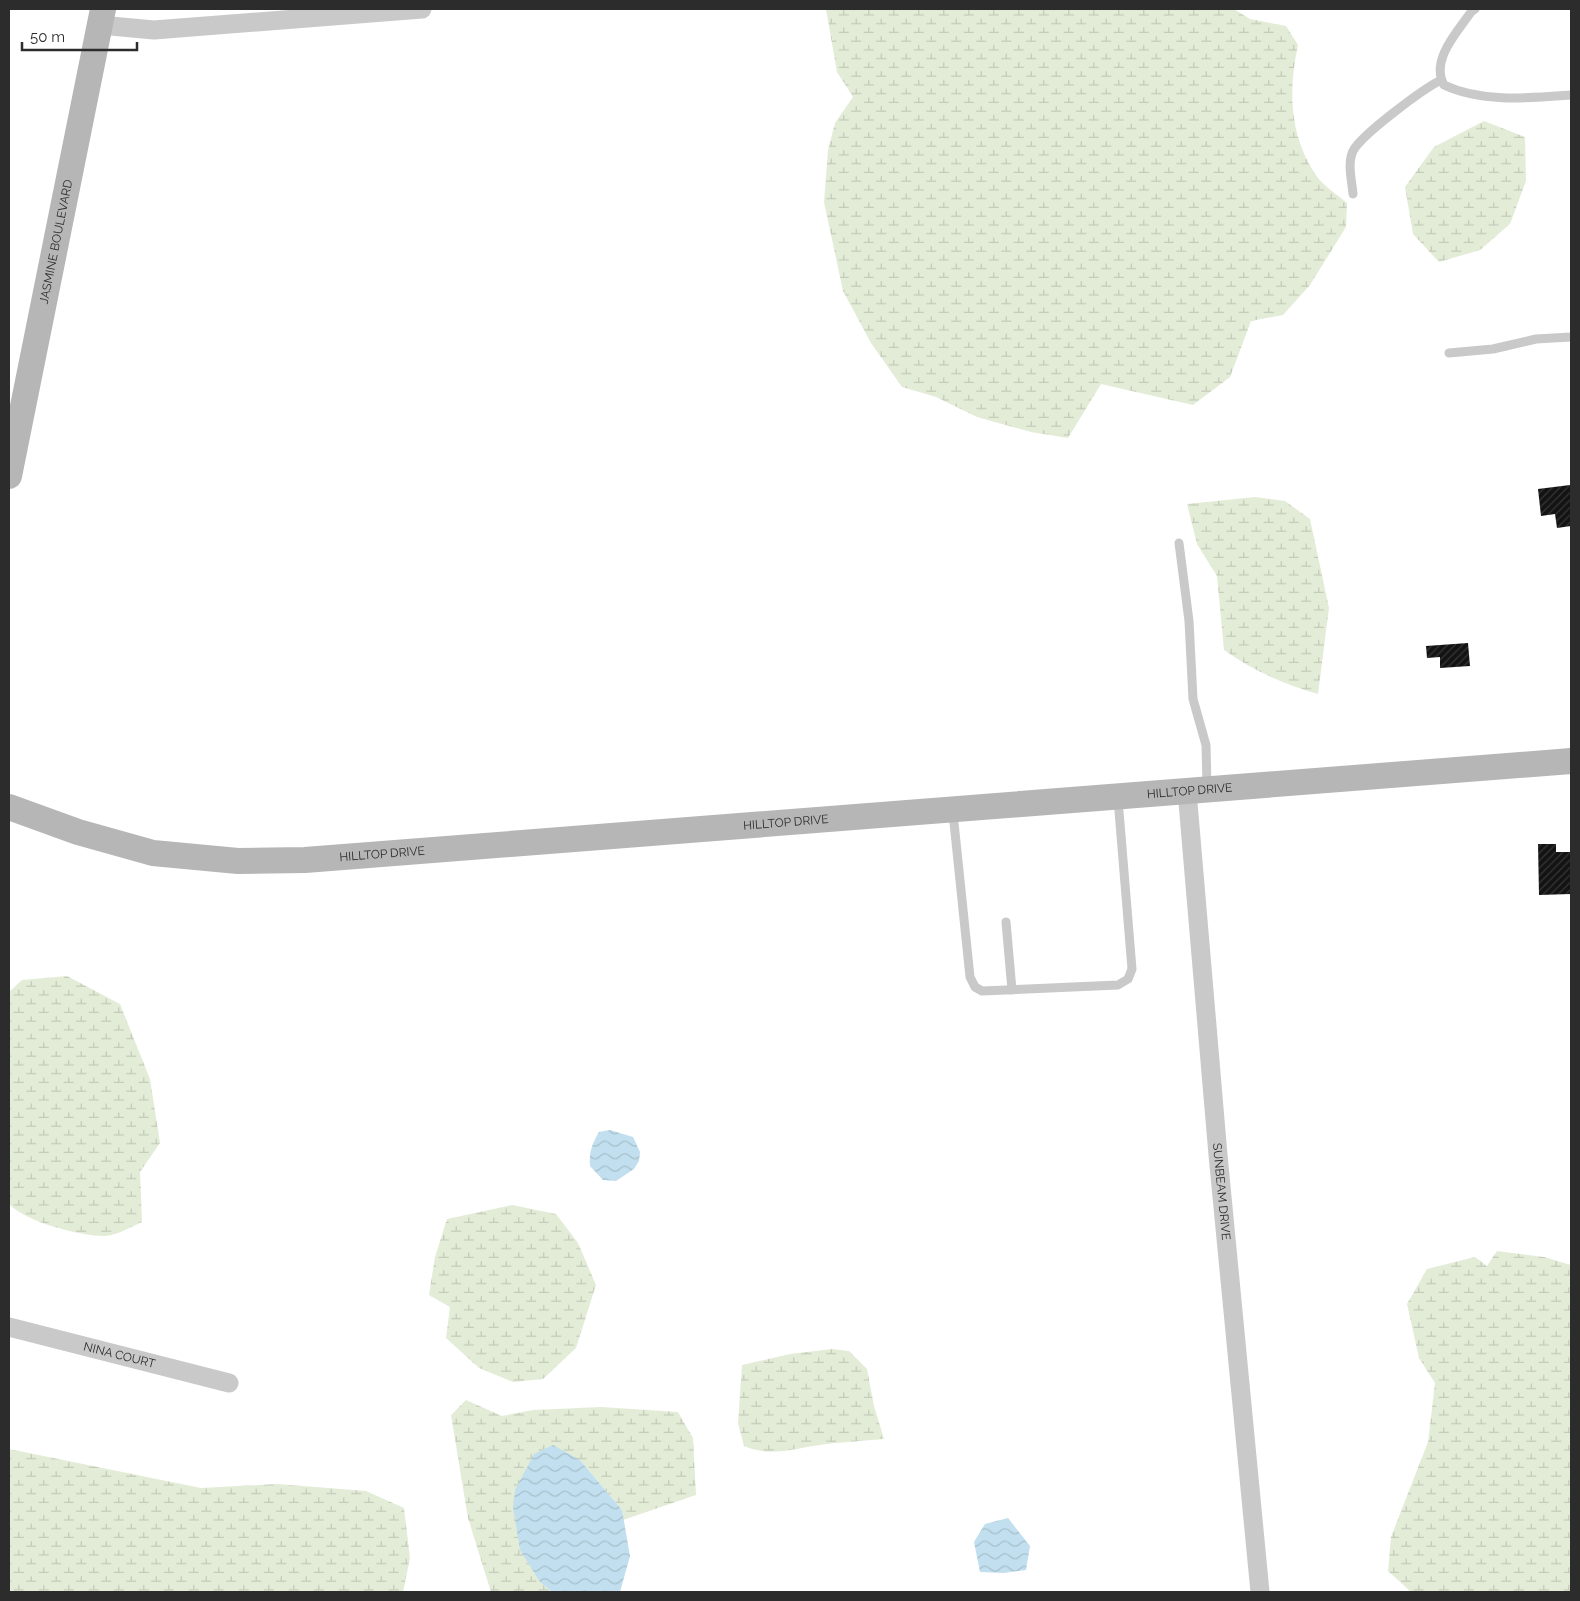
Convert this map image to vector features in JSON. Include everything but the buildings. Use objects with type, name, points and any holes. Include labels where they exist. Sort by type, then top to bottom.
[{"type":"street","points":[[102,17],[154,30],[422,9]]},
{"type":"street","name":"JASMINE BOULEVARD","points":[[9,476],[102,17]]},
{"type":"street","name":"HILLTOP DRIVE","points":[[9,807],[78,832],[154,853],[238,861],[304,860],[1571,761]]},
{"type":"street","name":"SUNBEAM DRIVE","points":[[1197,790],[1219,1165],[1260,1592]]},
{"type":"street","name":"NINA COURT","points":[[9,1327],[229,1383]]},
{"type":"lane","points":[[1475,9],[1470,12],[1446,48],[1440,68],[1441,80],[1444,85],[1455,90],[1512,100],[1571,95]]},
{"type":"lane","points":[[1353,194],[1350,166],[1354,151],[1411,98],[1441,80]]},
{"type":"lane","points":[[1449,353],[1493,349],[1536,339],[1571,337]]},
{"type":"lane","points":[[1179,543],[1189,621],[1193,699],[1206,744],[1197,790]]},
{"type":"lane","points":[[953,809],[970,977],[975,987],[982,991],[1118,985],[1128,979],[1132,970],[1118,796]]},
{"type":"lane","points":[[1006,922],[1012,990]]},
{"type":"green space","points":[[826,9],[1234,9],[1250,19],[1286,26],[1298,45],[1292,96],[1296,130],[1308,162],[1318,178],[1347,203],[1346,227],[1310,285],[1283,315],[1251,321],[1230,377],[1193,405],[1101,384],[1068,438],[1031,432],[977,417],[936,397],[902,387],[871,343],[843,291],[824,202],[828,150],[835,123],[853,97],[837,72]]},
{"type":"green space","points":[[1484,121],[1525,137],[1526,181],[1510,224],[1480,250],[1439,262],[1413,234],[1405,187],[1434,147]]},
{"type":"green space","points":[[1255,497],[1285,501],[1310,519],[1329,608],[1318,694],[1269,676],[1224,650],[1217,576],[1197,544],[1187,504]]},
{"type":"green space","points":[[67,976],[120,1004],[150,1079],[160,1143],[140,1172],[142,1222],[106,1236],[83,1234],[54,1227],[27,1216],[9,1204],[9,992],[22,980]]},
{"type":"green space","points":[[512,1205],[556,1214],[578,1243],[596,1285],[576,1348],[543,1379],[513,1382],[479,1368],[446,1338],[450,1307],[429,1295],[435,1257],[447,1219]]},
{"type":"green space","points":[[1497,1251],[1544,1257],[1571,1265],[1571,1592],[1411,1592],[1388,1571],[1391,1537],[1428,1442],[1435,1383],[1419,1358],[1407,1304],[1427,1269],[1475,1257],[1487,1266]]},
{"type":"green space","points":[[832,1349],[849,1351],[867,1369],[874,1406],[884,1439],[827,1444],[772,1452],[744,1446],[738,1423],[742,1365],[790,1354]]},
{"type":"green space","points":[[466,1400],[502,1416],[533,1410],[601,1407],[678,1412],[693,1438],[696,1495],[623,1520],[622,1510],[580,1460],[540,1582],[552,1592],[491,1592],[468,1518],[451,1415]]},
{"type":"green space","points":[[9,1449],[201,1488],[277,1484],[366,1491],[404,1508],[410,1558],[403,1592],[9,1592]]},
{"type":"water","points":[[610,1130],[633,1137],[640,1152],[639,1161],[634,1169],[616,1181],[603,1180],[590,1166],[593,1144],[599,1132]]},
{"type":"water","points":[[553,1445],[580,1460],[622,1510],[630,1556],[620,1592],[552,1592],[540,1582],[520,1550],[513,1507],[515,1490],[534,1454]]},
{"type":"water","points":[[1008,1518],[1030,1546],[1026,1570],[1003,1573],[980,1572],[974,1542],[985,1524]]}]
